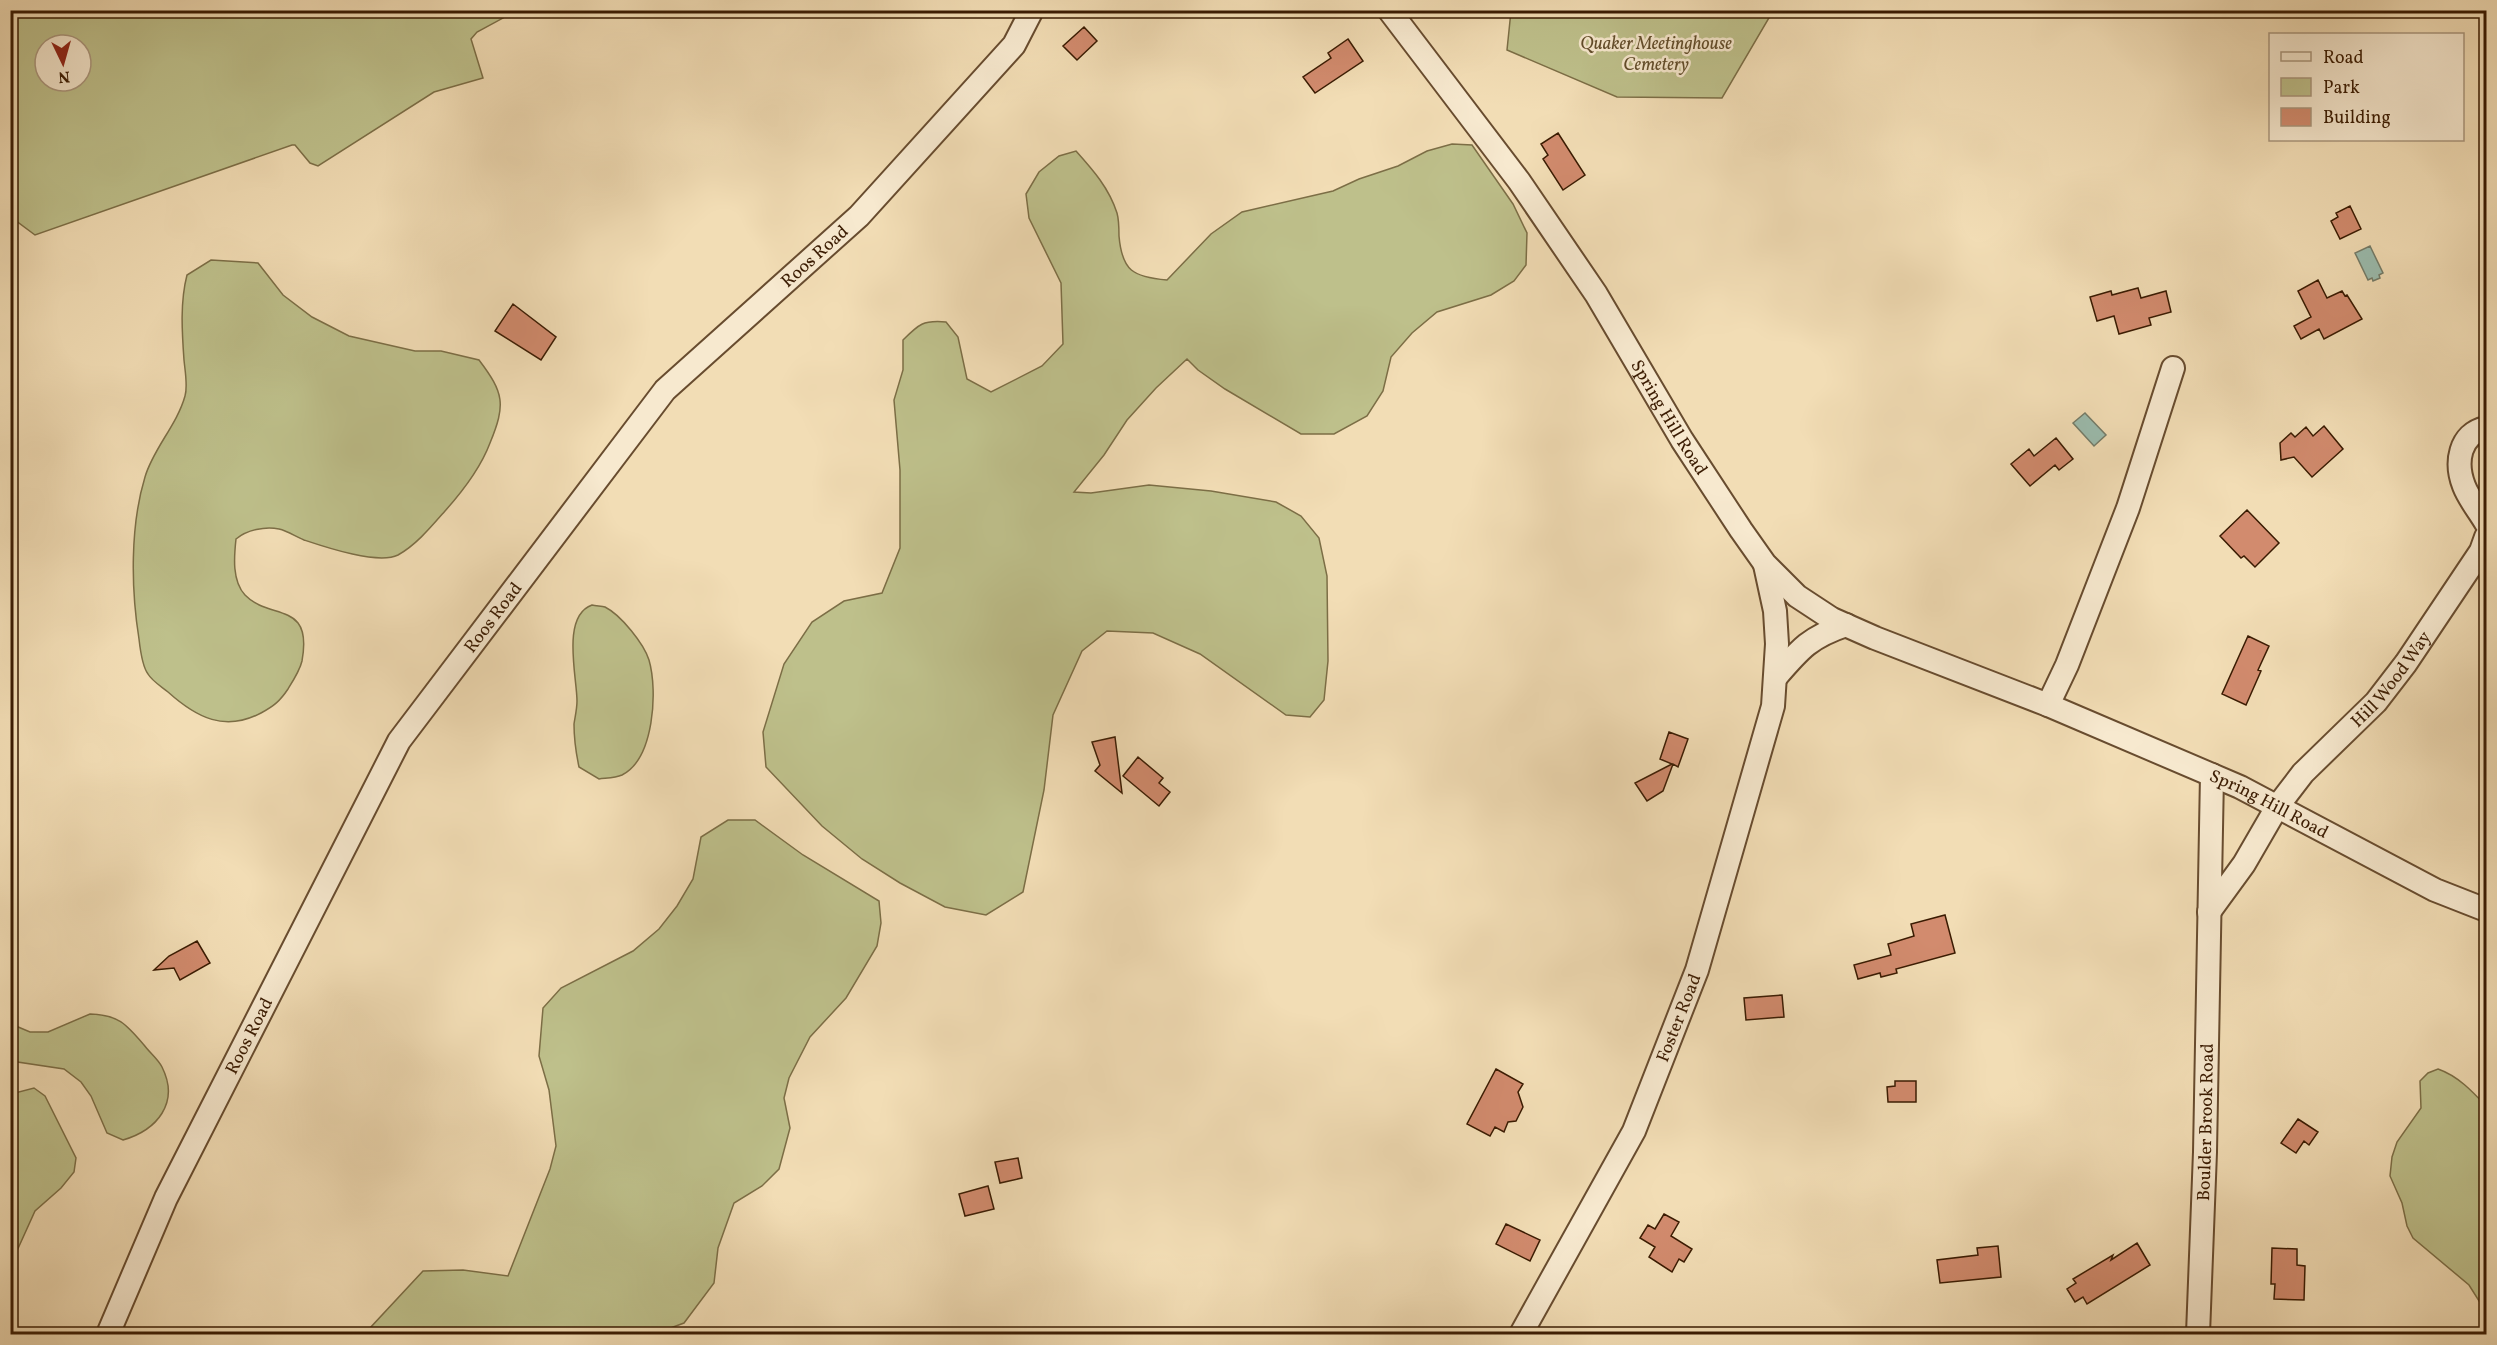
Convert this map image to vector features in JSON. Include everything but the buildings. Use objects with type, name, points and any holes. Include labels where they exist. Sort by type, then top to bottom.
[{"type":"street","name":"Roos Road","points":[[108,1335],[174,1182],[399,741],[665,390],[859,216],[1014,45],[1032,10]]},
{"type":"street","name":"Spring Hill Road","points":[[1389,10],[1519,181],[1590,285],[1682,440],[1765,564],[1797,596],[1846,625],[1947,668],[2048,705],[2212,775],[2435,890],[2487,910]]},
{"type":"street","points":[[2048,705],[2067,665],[2128,508],[2173,368]]},
{"type":"street","points":[[2487,428],[2465,441],[2459,456],[2464,488],[2487,523]]},
{"type":"street","name":"Hill Wood Way","points":[[2277,807],[2303,773],[2376,702],[2481,551],[2487,537]]},
{"type":"street","name":"Foster Road","points":[[1521,1335],[1634,1131],[1697,970],[1773,706],[1776,677],[1775,611],[1765,564]]},
{"type":"street","points":[[1776,677],[1802,646],[1824,632],[1846,625]]},
{"type":"street","name":"Boulder Brook Road","points":[[2198,1335],[2205,1164],[2212,775]]},
{"type":"street","points":[[2209,912],[2244,864],[2277,807]]},
{"type":"green space","points":[[11,10],[516,11],[477,32],[471,39],[483,78],[434,92],[318,166],[310,163],[295,145],[292,145],[35,235],[11,217]]},
{"type":"green space","name":"Quaker Meetinghouse Cemetery","points":[[1511,10],[1773,11],[1722,98],[1617,97],[1507,50]]},
{"type":"green space","points":[[1452,144],[1472,145],[1513,204],[1527,233],[1526,265],[1514,281],[1491,295],[1437,312],[1412,333],[1391,357],[1383,391],[1367,416],[1334,434],[1301,434],[1225,389],[1198,370],[1187,359],[1127,420],[1104,455],[1074,492],[1091,493],[1149,485],[1211,491],[1276,502],[1301,516],[1319,538],[1327,576],[1328,661],[1324,700],[1310,717],[1286,715],[1200,654],[1153,633],[1107,631],[1082,651],[1053,715],[1044,790],[1023,892],[986,915],[945,907],[862,859],[822,826],[766,767],[763,732],[784,664],[812,622],[844,601],[882,593],[900,548],[900,470],[894,400],[903,370],[903,340],[922,324],[946,322],[958,337],[967,379],[991,392],[1042,366],[1063,344],[1061,283],[1029,218],[1026,194],[1039,172],[1059,156],[1076,151],[1110,195],[1117,213],[1121,248],[1127,265],[1131,270],[1146,277],[1167,280],[1211,234],[1242,212],[1333,191],[1359,179],[1398,166],[1427,151]]},
{"type":"green space","points":[[211,260],[258,263],[283,295],[312,317],[349,336],[415,351],[441,351],[479,360],[494,381],[500,399],[499,418],[495,430],[476,470],[458,496],[429,529],[398,555],[378,558],[351,554],[274,528],[251,531],[236,539],[235,568],[241,589],[255,603],[295,620],[301,629],[304,642],[300,668],[282,697],[261,713],[248,719],[223,722],[190,709],[150,677],[146,671],[136,620],[133,579],[134,537],[145,477],[181,407],[186,392],[182,317],[187,275]]},
{"type":"green space","points":[[592,605],[605,607],[611,611],[637,638],[649,660],[653,689],[651,723],[641,755],[633,767],[622,775],[599,779],[579,767],[574,730],[577,701],[574,634],[582,611]]},
{"type":"green space","points":[[728,820],[755,820],[803,855],[879,901],[881,923],[877,946],[846,998],[810,1037],[789,1078],[784,1098],[790,1128],[779,1169],[762,1186],[734,1203],[718,1248],[714,1283],[684,1323],[662,1331],[661,1334],[368,1334],[370,1328],[423,1271],[463,1270],[508,1276],[550,1169],[556,1146],[549,1090],[539,1056],[543,1008],[561,988],[633,951],[659,929],[677,906],[693,879],[701,837]]},
{"type":"green space","points":[[90,1014],[108,1016],[127,1026],[158,1061],[167,1080],[167,1103],[162,1113],[146,1129],[123,1140],[107,1133],[91,1096],[81,1082],[64,1069],[11,1061],[11,1024],[30,1032],[48,1032]]},
{"type":"green space","points":[[2438,1069],[2458,1080],[2486,1106],[2486,1312],[2469,1285],[2413,1238],[2407,1226],[2402,1203],[2390,1176],[2392,1157],[2397,1142],[2421,1108],[2420,1081],[2428,1073]]},
{"type":"green space","points":[[34,1088],[45,1096],[76,1158],[74,1172],[61,1188],[35,1211],[11,1264],[11,1094]]},
{"type":"shaded area","points":[[2370,246],[2383,273],[2379,275],[2380,278],[2373,281],[2372,278],[2368,280],[2355,253]]},
{"type":"shaded area","points":[[2085,413],[2106,435],[2094,446],[2073,423]]}]
